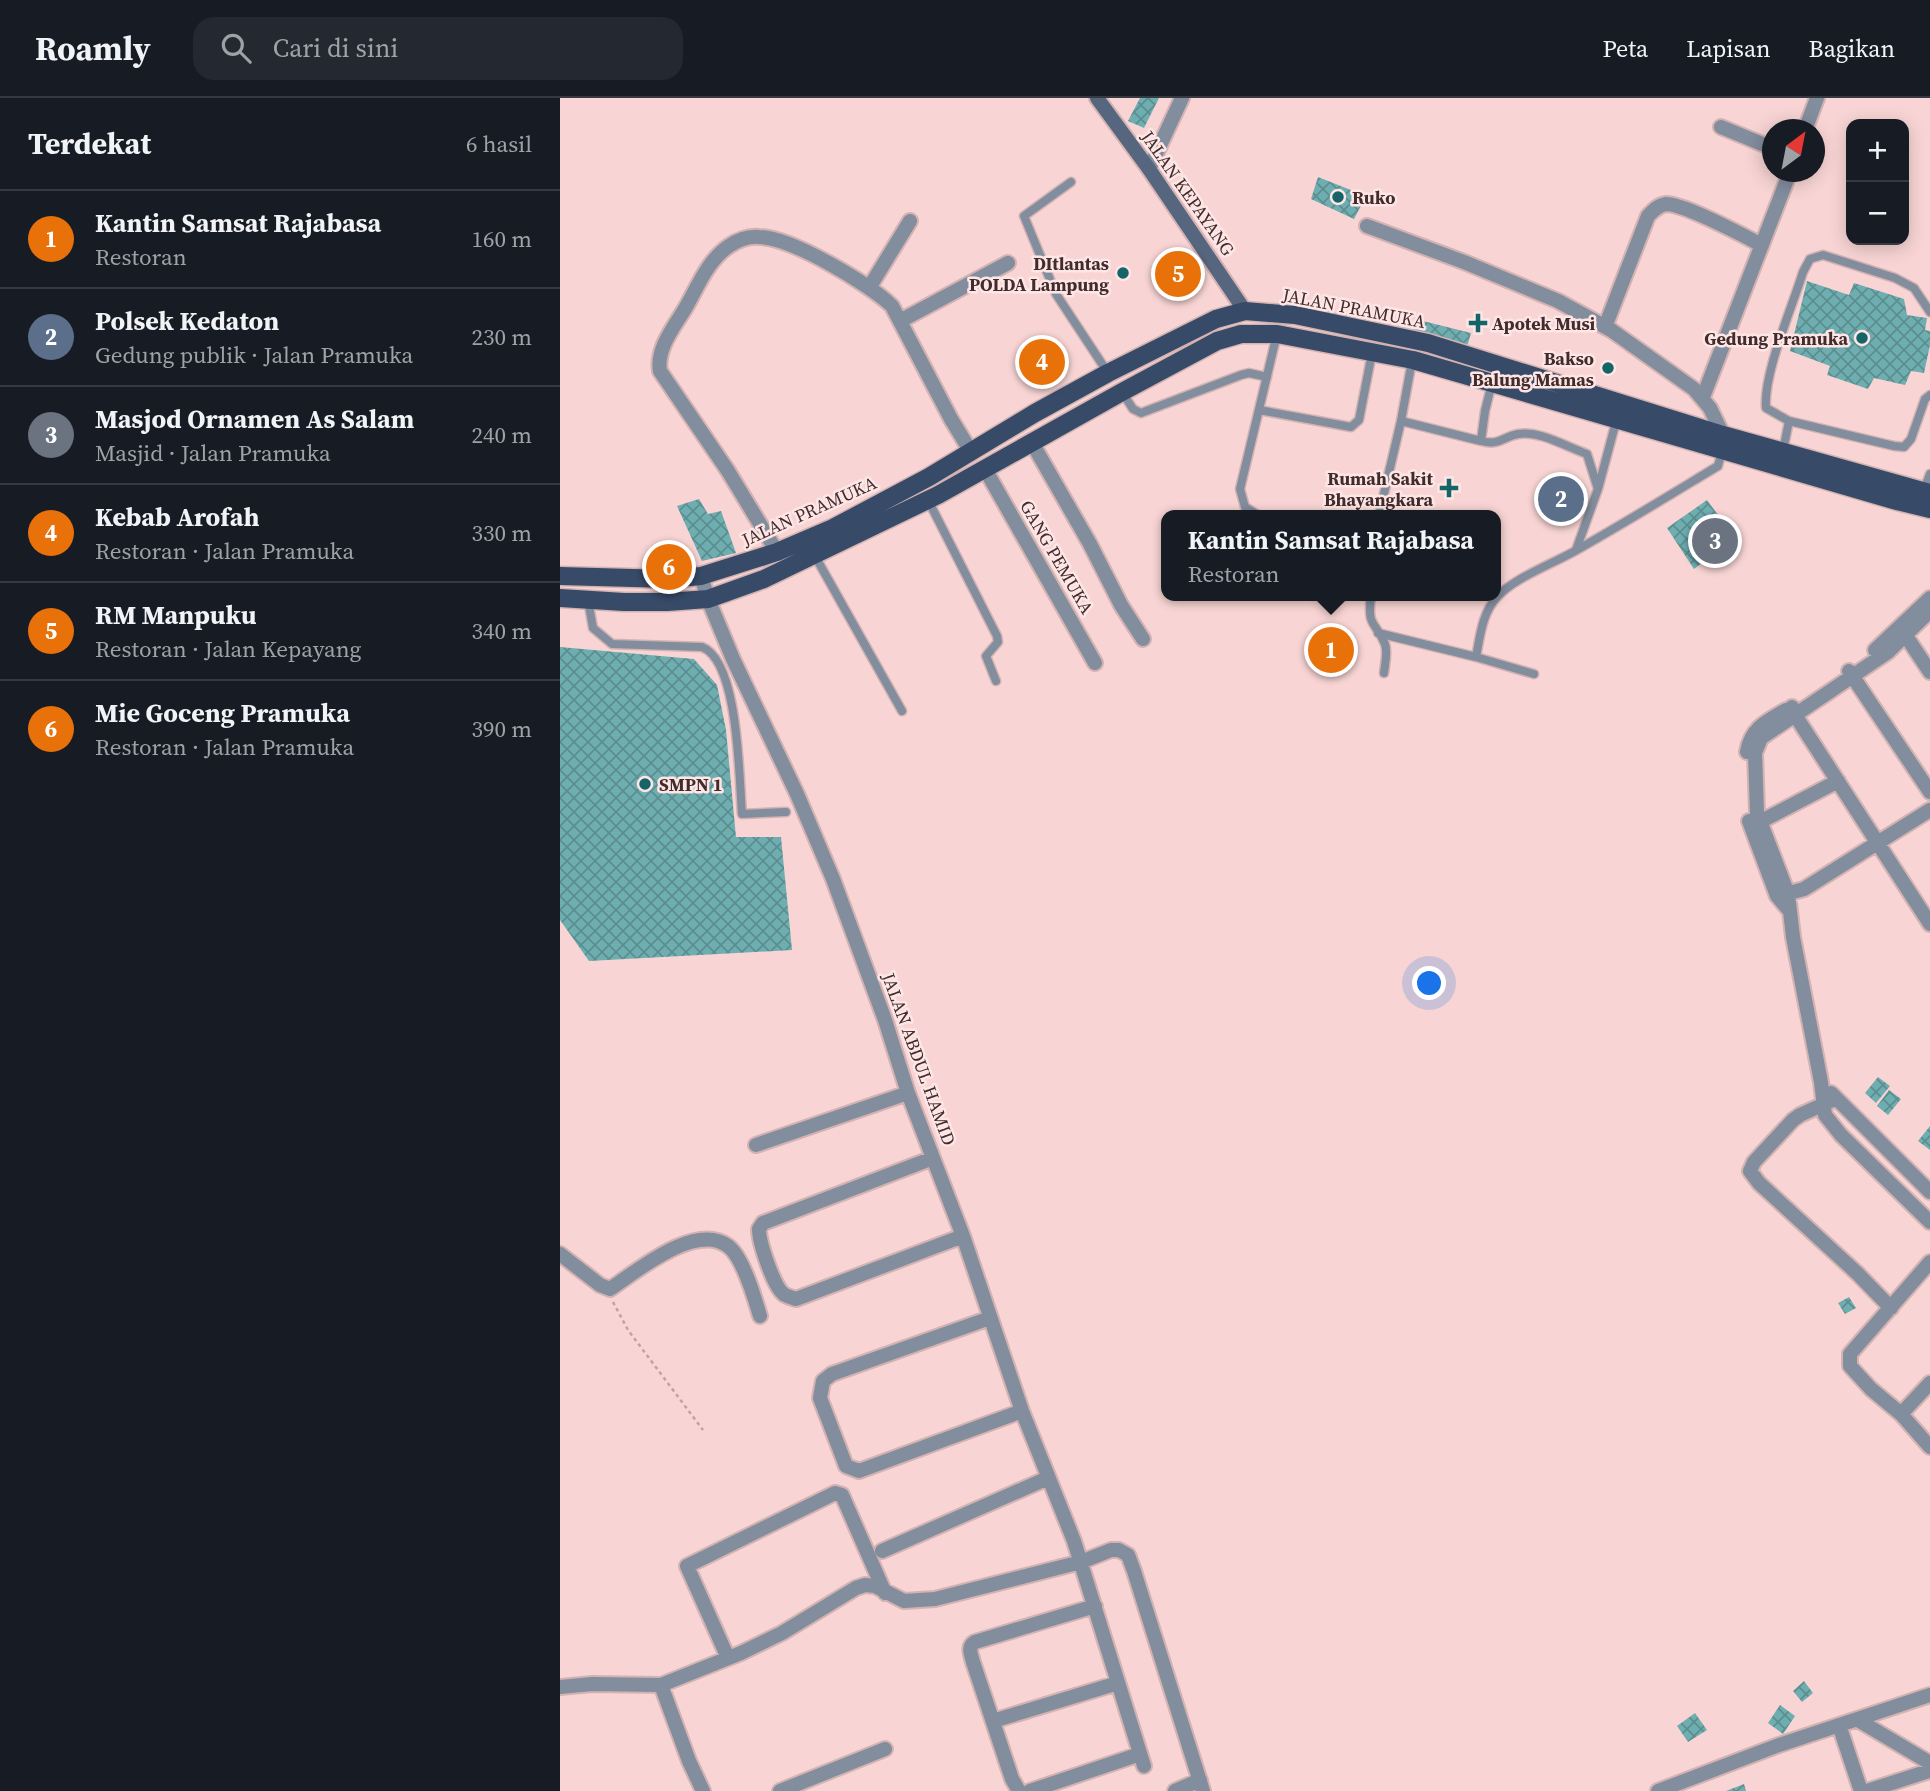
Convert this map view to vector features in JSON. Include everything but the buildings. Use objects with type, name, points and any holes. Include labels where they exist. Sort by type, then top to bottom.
[{"type":"main road","name":"JALAN PRAMUKA","points":[[560,576],[641,580],[701,576],[777,552],[833,528],[929,477],[1108,373],[1216,319],[1245,311],[1295,315],[1428,343],[1497,362],[1723,443],[1783,452],[1925,500]]},
{"type":"main road","name":"JALAN PRAMUKA","points":[[560,598],[667,603],[708,599],[782,572],[933,497],[1217,341],[1241,334],[1277,334],[1413,360],[1617,418],[1723,443],[1925,500]]},
{"type":"main road","points":[[1493,383],[1497,362]]},
{"type":"main road","points":[[929,477],[933,497]]},
{"type":"street","name":"JALAN KEPAYANG","points":[[1097,98],[1149,169],[1245,311]]},
{"type":"street","points":[[1149,169],[1182,98]]},
{"type":"street","points":[[1809,119],[1817,98]]},
{"type":"street","points":[[1721,127],[1762,144]]},
{"type":"street","points":[[1703,397],[1786,182]]},
{"type":"street","points":[[1605,327],[1648,216],[1658,206],[1667,204],[1689,211],[1762,245]]},
{"type":"street","points":[[869,288],[910,221]]},
{"type":"street","points":[[1367,226],[1465,262],[1546,296],[1605,327],[1663,365],[1703,397],[1723,443]]},
{"type":"street","points":[[777,552],[728,471],[660,371],[660,354],[712,261],[741,239],[760,236],[795,246],[880,294],[892,306],[971,452]]},
{"type":"street","points":[[900,321],[1008,263]]},
{"type":"street","points":[[1031,442],[1090,544],[1121,605],[1143,639]]},
{"type":"street","name":"GANG PEMUKA","points":[[985,469],[1095,663]]},
{"type":"street","name":"JALAN ABDUL HAMID","points":[[701,576],[733,659],[797,794],[833,879],[885,1020],[908,1093],[963,1236],[1022,1411],[1081,1562],[1142,1760],[1030,1791]]},
{"type":"street","points":[[1903,632],[1930,598]]},
{"type":"street","points":[[1930,611],[1885,642],[1851,674],[1794,710],[1762,724],[1753,733],[1749,743],[1746,781],[1755,825],[1788,909],[1821,1082],[1829,1101],[1930,1192]]},
{"type":"street","points":[[1903,632],[1930,672]]},
{"type":"street","points":[[1851,674],[1930,792]]},
{"type":"street","points":[[1794,710],[1930,925]]},
{"type":"street","points":[[1755,825],[1838,781]]},
{"type":"street","points":[[1783,895],[1804,889],[1930,810]]},
{"type":"street","points":[[756,1146],[908,1093]]},
{"type":"street","points":[[1829,1101],[1825,1115],[1832,1125],[1930,1222]]},
{"type":"street","points":[[1829,1101],[1793,1120],[1754,1162],[1750,1171],[1759,1183],[1891,1308]]},
{"type":"street","points":[[933,1158],[763,1223],[759,1229],[762,1248],[779,1288],[784,1295],[796,1298],[963,1236]]},
{"type":"street","points":[[560,1254],[600,1285],[610,1289],[678,1245],[699,1240],[714,1241],[728,1246],[737,1257],[760,1316]]},
{"type":"street","points":[[1930,1262],[1850,1354],[1850,1366],[1871,1389],[1901,1414],[1930,1447]]},
{"type":"street","points":[[990,1318],[832,1374],[823,1381],[820,1398],[846,1466],[859,1471],[1022,1411]]},
{"type":"street","points":[[1901,1414],[1930,1382]]},
{"type":"street","points":[[882,1551],[1048,1478]]},
{"type":"street","points":[[728,1658],[687,1566],[835,1493],[842,1495],[885,1593]]},
{"type":"street","points":[[560,1687],[592,1684],[661,1685],[782,1633],[865,1585],[875,1586],[904,1601],[935,1599],[1119,1550],[1128,1555],[1201,1786],[1179,1790]]},
{"type":"street","points":[[1019,1791],[1012,1779],[970,1650],[972,1644],[1095,1606]]},
{"type":"street","points":[[993,1721],[1118,1683]]},
{"type":"street","points":[[661,1685],[703,1791]]},
{"type":"street","points":[[1658,1791],[1740,1759],[1930,1695]]},
{"type":"street","points":[[1858,1720],[1930,1770]]},
{"type":"street","points":[[1839,1725],[1861,1791]]},
{"type":"street","points":[[780,1791],[885,1749]]},
{"type":"street","points":[[1867,1791],[1930,1770]]},
{"type":"lane","points":[[1072,182],[1024,216],[1056,294],[1108,373]]},
{"type":"lane","points":[[1930,312],[1914,288],[1895,278],[1823,255],[1810,259],[1803,272],[1770,373],[1765,398],[1766,408],[1789,421],[1904,447],[1911,439],[1925,399],[1930,395]]},
{"type":"lane","points":[[1250,510],[1245,507],[1240,489],[1277,334]]},
{"type":"lane","points":[[1259,410],[1351,427],[1359,420],[1372,353]]},
{"type":"lane","points":[[1380,510],[1413,360]]},
{"type":"lane","points":[[1122,392],[1133,410],[1141,413],[1248,373],[1267,377]]},
{"type":"lane","points":[[1481,441],[1485,411],[1493,383]]},
{"type":"lane","points":[[1576,551],[1598,489],[1617,418]]},
{"type":"lane","points":[[1401,421],[1496,443],[1518,434],[1538,436],[1587,454],[1598,489]]},
{"type":"lane","points":[[1783,452],[1789,421]]},
{"type":"lane","points":[[1501,593],[1718,466],[1723,443]]},
{"type":"lane","points":[[1925,500],[1930,474]]},
{"type":"lane","points":[[933,497],[997,636],[998,642],[986,656],[996,681]]},
{"type":"lane","points":[[815,555],[902,710]]},
{"type":"lane","points":[[588,600],[593,628],[612,644],[702,647],[710,652],[732,696],[742,814],[786,812]]},
{"type":"lane","points":[[1370,601],[1369,613],[1385,643],[1384,673]]},
{"type":"lane","points":[[1476,657],[1482,626],[1494,601]]},
{"type":"lane","points":[[1378,634],[1534,674]]},
{"type":"path","points":[[610,1289],[611,1298],[628,1331],[703,1430]]},
{"type":"place","name":"Ruko","points":[[1338,197]]},
{"type":"place","name":"DItlantas POLDA Lampung","points":[[1123,273]]},
{"type":"place","name":"RM Manpuku","points":[[1178,274]]},
{"type":"place","name":"Apotek Musi","points":[[1478,323]]},
{"type":"place","name":"Gedung Pramuka","points":[[1862,338]]},
{"type":"place","name":"Kebab Arofah","points":[[1042,362]]},
{"type":"place","name":"Bakso Balung Mamas","points":[[1608,368]]},
{"type":"place","name":"Rumah Sakit Bhayangkara","points":[[1449,488]]},
{"type":"place","name":"Polsek Kedaton","points":[[1561,499]]},
{"type":"place","name":"Masjod Ornamen As Salam","points":[[1715,541]]},
{"type":"place","name":"Mie Goceng Pramuka","points":[[669,567]]},
{"type":"place","name":"Kantin Samsat Rajabasa","points":[[1331,650]]},
{"type":"place","name":"SMPN 1","points":[[645,784]]}]
